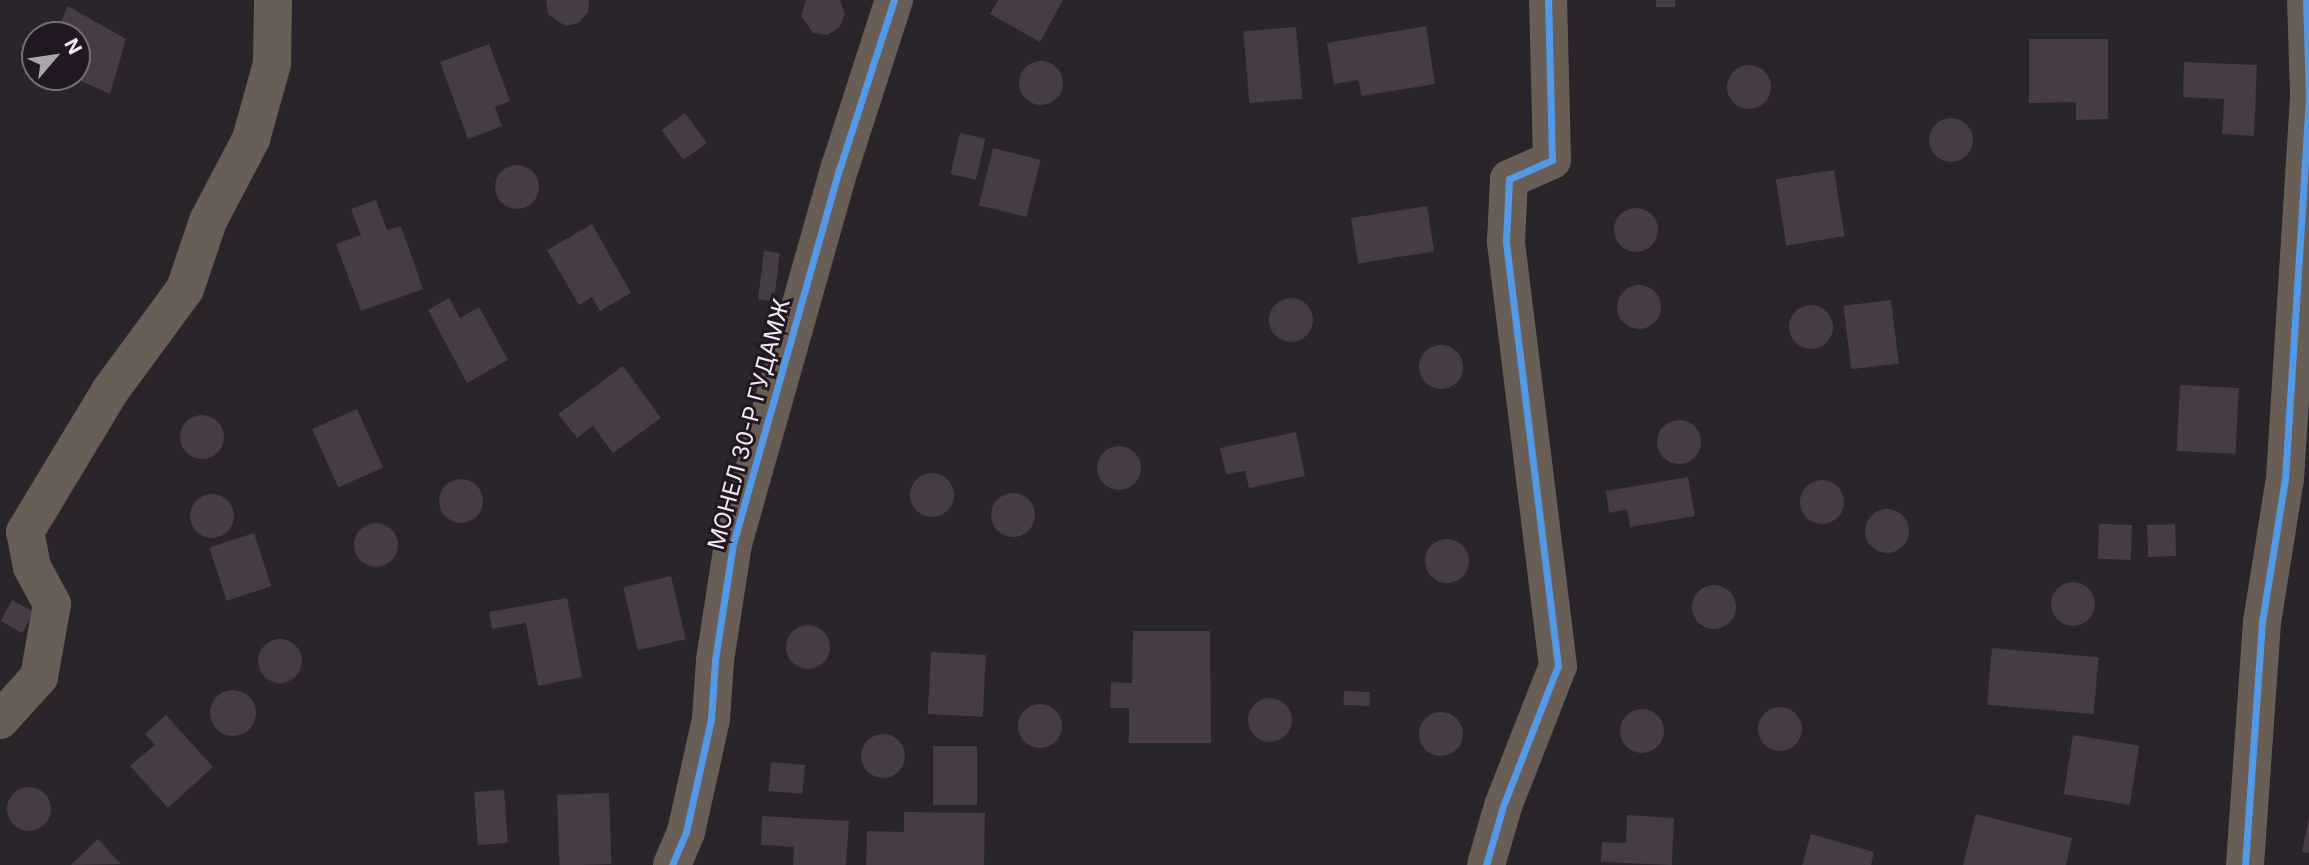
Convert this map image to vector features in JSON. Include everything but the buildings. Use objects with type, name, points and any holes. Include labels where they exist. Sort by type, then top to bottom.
[{"type":"street","points":[[0,720],[39,677],[52,604],[32,567],[25,532],[110,391],[186,289],[208,221],[251,139],[272,64],[273,0]]},
{"type":"street","name":"МОНЕЛ 30-Р ГУДАМЖ","points":[[672,865],[686,832],[712,719],[715,660],[733,544],[839,167],[894,0]]},
{"type":"street","points":[[1486,865],[1503,806],[1558,666],[1506,241],[1509,179],[1552,160],[1548,0]]},
{"type":"street","points":[[2245,865],[2263,622],[2285,479],[2309,94],[2306,0]]},
{"type":"street","points":[[0,538],[32,567]]},
{"type":"cycle path","points":[[672,865],[686,832],[711,719],[715,660],[733,544],[840,167],[894,0]]},
{"type":"cycle path","points":[[1486,865],[1503,806],[1558,666],[1506,241],[1509,179],[1552,160],[1548,0]]},
{"type":"cycle path","points":[[2245,865],[2262,622],[2285,479],[2309,94],[2306,0]]}]
